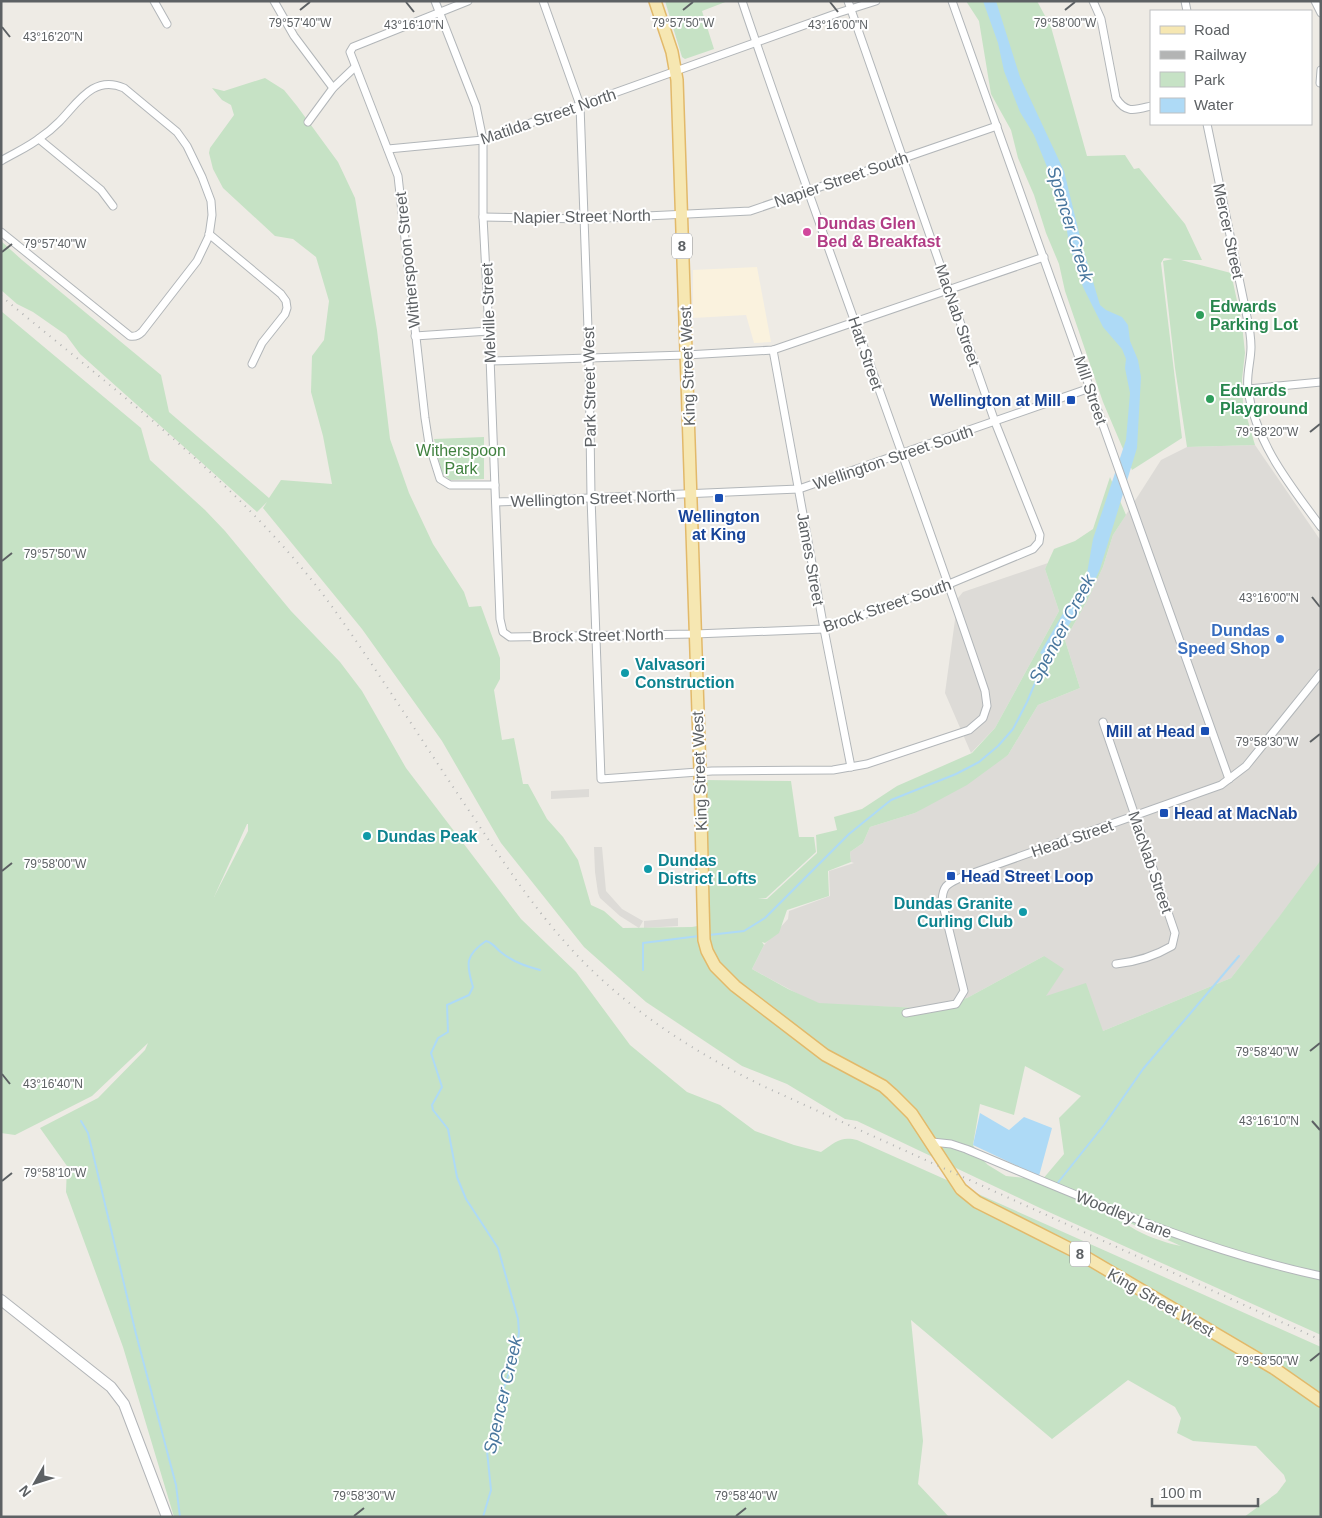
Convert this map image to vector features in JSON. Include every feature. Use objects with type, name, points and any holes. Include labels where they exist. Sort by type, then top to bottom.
[{"type":"main road","name":"King Street West","points":[[655,1],[672,52],[676,72],[704,940],[707,951],[716,966],[735,986],[825,1056],[882,1086],[892,1094],[912,1114],[961,1189],[977,1202],[1082,1255],[1275,1369],[1321,1401]]},
{"type":"street","points":[[154,1],[167,24]]},
{"type":"street","points":[[274,1],[294,36],[334,88]]},
{"type":"street","name":"Melville Street","points":[[435,1],[476,106],[483,140],[483,216],[490,331],[500,619],[503,632]]},
{"type":"street","points":[[440,11],[468,1]]},
{"type":"street","name":"Park Street West","points":[[543,1],[580,104],[601,779],[700,772]]},
{"type":"street","name":"Hatt Street","points":[[742,1],[901,454],[949,584],[985,691],[987,706],[983,718],[969,730],[867,764],[851,767]]},
{"type":"street","name":"MacNab Street","points":[[848,1],[995,422],[1040,535],[1039,542]]},
{"type":"street","name":"Matilda Street North","points":[[388,149],[483,140],[580,104],[876,1]]},
{"type":"street","name":"Mill Street","points":[[952,1],[1229,779]]},
{"type":"street","points":[[1092,1],[1101,19],[1116,98],[1120,105],[1128,110],[1150,106]]},
{"type":"street","points":[[1315,1],[1321,13]]},
{"type":"street","name":"Witherspoon Street","points":[[440,11],[353,47],[350,52],[398,176],[425,418],[429,444],[440,479]]},
{"type":"street","points":[[308,122],[334,88],[355,67]]},
{"type":"street","points":[[1320,83],[1321,70]]},
{"type":"street","points":[[1,161],[39,139],[59,122],[83,94],[103,85],[115,84],[124,88],[177,132],[187,146],[202,177],[210,201],[212,215],[209,234],[204,249],[197,260],[142,332],[134,337],[130,336],[1,232]]},
{"type":"street","name":"Mercer Street","points":[[1207,125],[1247,316],[1251,346],[1248,389],[1251,406],[1260,435],[1273,458],[1321,528]]},
{"type":"street","name":"Napier Street South","points":[[681,215],[750,212],[997,126]]},
{"type":"street","points":[[39,139],[101,190],[113,206]]},
{"type":"street","name":"Napier Street North","points":[[483,216],[584,219],[681,215]]},
{"type":"street","points":[[209,234],[281,294],[286,301],[287,308],[285,314],[262,343],[252,364]]},
{"type":"street","points":[[490,361],[686,355],[773,350],[1044,257]]},
{"type":"street","points":[[415,336],[490,331]]},
{"type":"street","name":"James Street","points":[[773,350],[851,767]]},
{"type":"street","points":[[1248,389],[1321,382]]},
{"type":"street","name":"Wellington Street South","points":[[690,494],[798,489],[1090,388]]},
{"type":"street","name":"Wellington Street North","points":[[440,479],[450,485],[495,485]]},
{"type":"street","name":"Wellington Street North","points":[[496,502],[690,494]]},
{"type":"street","name":"Brock Street South","points":[[695,634],[824,629],[949,584],[1033,549],[1039,542]]},
{"type":"street","name":"Brock Street North","points":[[503,632],[510,637],[695,634]]},
{"type":"street","name":"Head Street","points":[[906,1013],[956,1004],[964,991],[942,901],[942,892],[947,884],[1221,785],[1246,766],[1321,672]]},
{"type":"street","name":"MacNab Street","points":[[1103,722],[1174,925],[1172,946],[1136,961],[1116,964]]},
{"type":"street","points":[[700,772],[803,772],[851,767]]},
{"type":"street","name":"Woodley Lane","points":[[932,1142],[951,1144],[966,1149],[1180,1236],[1247,1258],[1321,1276]]},
{"type":"street","points":[[1,1300],[119,1394],[167,1517]]},
{"type":"shaded area","points":[[757,267],[771,342],[754,343],[746,315],[693,318],[693,270]]},
{"type":"shaded area","points":[[1255,445],[1321,541],[1321,865],[1231,978],[1103,1031],[1045,997],[1044,956],[967,998],[918,1008],[822,1004],[811,1001],[752,969],[764,945],[788,919],[789,911],[830,896],[829,871],[854,863],[851,862],[850,852],[863,843],[870,827],[915,813],[1008,755],[1038,705],[1080,688],[1065,640],[1087,601],[1103,567],[1113,535],[1161,460],[1187,447]]},
{"type":"shaded area","points":[[1048,563],[1045,569],[1059,611],[995,728],[971,753],[945,693],[958,598],[963,592]]},
{"type":"shaded area","points":[[589,789],[589,797],[551,799],[551,791]]},
{"type":"shaded area","points":[[594,847],[602,847],[606,891],[622,909],[643,921],[639,928],[620,916],[600,898],[595,872]]},
{"type":"shaded area","points":[[678,918],[678,926],[644,928],[644,921]]},
{"type":"green space","points":[[665,1],[728,1],[702,11],[714,49],[685,59],[682,57]]},
{"type":"green space","points":[[966,1],[1037,1],[1051,27],[1087,156],[1125,155],[1134,169],[1139,168],[1185,224],[1202,260],[1181,260],[1231,273],[1242,324],[1245,353],[1242,379],[1243,404],[1255,445],[1187,447],[1175,368],[1163,261],[1173,259],[1164,258],[1161,263],[1182,438],[1132,470],[1103,402],[1065,291],[1059,264],[1046,233],[1034,195],[1018,158],[1011,130],[991,94],[979,21]]},
{"type":"green space","points":[[265,78],[284,90],[338,162],[355,198],[377,330],[390,439],[409,493],[433,544],[464,592],[469,607],[481,606],[500,658],[500,679],[494,690],[502,740],[514,738],[523,784],[528,784],[547,819],[563,837],[578,860],[591,905],[604,911],[623,928],[692,927],[709,924],[704,780],[791,781],[799,837],[814,837],[816,852],[766,898],[758,899],[767,899],[817,853],[816,835],[837,830],[834,817],[862,809],[897,786],[972,753],[995,728],[1059,611],[1045,569],[1054,549],[1075,541],[1093,529],[1110,477],[1126,515],[1113,535],[1103,567],[1087,601],[1065,640],[1080,688],[1038,705],[1008,755],[967,785],[915,813],[870,827],[863,843],[850,852],[851,862],[828,871],[829,896],[787,910],[779,933],[765,943],[762,942],[764,945],[752,969],[788,989],[819,1003],[918,1008],[967,998],[1044,956],[1064,969],[1046,996],[1086,983],[1103,1031],[1231,978],[1321,860],[1321,1335],[1040,1208],[857,1121],[845,1119],[787,1084],[742,1066],[646,1002],[584,947],[501,843],[442,741],[362,629],[263,508],[267,502],[257,512],[80,354],[66,335],[33,312],[17,304],[1,290],[1,241],[161,375],[169,412],[269,498],[281,480],[332,484],[323,436],[311,392],[312,356],[324,340],[329,301],[316,257],[293,239],[275,236],[223,188],[213,169],[209,153],[210,148],[234,115],[231,105],[222,100],[212,88],[224,91]],"holes":[[[1025,1066],[1081,1096],[1059,1118],[1064,1154],[1042,1180],[1006,1176],[988,1165],[979,1156],[973,1145],[980,1104],[1014,1115]],[[1121,1219],[1181,1246],[1148,1236],[1132,1228]]]},
{"type":"green space","points":[[1,311],[141,428],[150,460],[205,510],[225,531],[291,611],[340,662],[362,691],[406,768],[521,919],[576,972],[630,1045],[687,1092],[720,1105],[755,1131],[794,1145],[821,1152],[842,1140],[857,1140],[1321,1347],[1321,1517],[1244,1517],[1277,1493],[1286,1481],[1284,1475],[1256,1446],[1193,1441],[1177,1433],[1181,1418],[1175,1407],[1128,1380],[1052,1439],[911,1320],[923,1441],[918,1484],[949,1517],[174,1517],[123,1347],[66,1192],[67,1166],[40,1128],[98,1098],[145,1050],[148,1043],[92,1096],[15,1135],[1,1133]],"holes":[[[247,824],[248,831],[214,897]]]},
{"type":"green space","name":"Witherspoon Park","points":[[484,437],[484,479],[450,480],[442,473],[434,439]]},
{"type":"water","points":[[983,1],[996,1],[1020,77],[1064,171],[1082,245],[1100,305],[1106,310],[1122,317],[1128,325],[1130,341],[1138,360],[1141,377],[1137,448],[1100,569],[1089,593],[1048,658],[1040,653],[1069,603],[1078,594],[1086,579],[1093,539],[1126,440],[1130,393],[1125,368],[1126,359],[1122,349],[1103,327],[1083,287],[1069,244],[1064,211],[1034,135],[1020,112],[1004,71],[998,43]]},
{"type":"water","points":[[980,1113],[1009,1130],[1024,1117],[1052,1128],[1039,1176],[973,1145]]},
{"type":"waterway","name":"Spencer Creek","points":[[709,935],[744,931],[765,918],[849,834],[891,800],[956,774],[979,762],[998,746],[1013,729],[1047,655]]},
{"type":"waterway","name":"Spencer Creek","points":[[643,970],[643,943],[699,936]]},
{"type":"waterway","name":"Spencer Creek","points":[[483,1517],[491,1490],[487,1451],[494,1419],[517,1347],[518,1319],[498,1248],[466,1199],[457,1177],[448,1129],[433,1110],[432,1105],[442,1087],[431,1053],[438,1038],[448,1032],[447,1005],[469,995],[473,987],[468,966],[471,956],[479,946],[486,941],[489,942],[510,959],[540,970]]},
{"type":"waterway","points":[[1056,1185],[1104,1125],[1143,1069],[1239,956]]},
{"type":"waterway","points":[[81,1121],[88,1133],[136,1334],[176,1485],[180,1517]]},
{"type":"railway","points":[[1,296],[163,429],[240,500],[276,538],[310,578],[342,621],[534,904],[559,936],[615,992],[686,1043],[763,1086],[1321,1340]]},
{"type":"place","name":"Dundas Glen Bed & Breakfast","points":[[807,232]]},
{"type":"place","name":"Edwards Parking Lot","points":[[1200,315]]},
{"type":"place","name":"Edwards Playground","points":[[1210,399]]},
{"type":"place","name":"Wellington at Mill","points":[[1071,400]]},
{"type":"place","name":"Wellington at King","points":[[719,498]]},
{"type":"place","name":"Dundas Speed Shop","points":[[1280,639]]},
{"type":"place","name":"Valvasori Construction","points":[[625,673]]},
{"type":"place","name":"Mill at Head","points":[[1205,731]]},
{"type":"place","name":"Head at MacNab","points":[[1164,813]]},
{"type":"place","name":"Dundas Peak","points":[[367,836]]},
{"type":"place","name":"Dundas District Lofts","points":[[648,869]]},
{"type":"place","name":"Head Street Loop","points":[[951,876]]},
{"type":"place","name":"Dundas Granite Curling Club","points":[[1023,912]]}]
